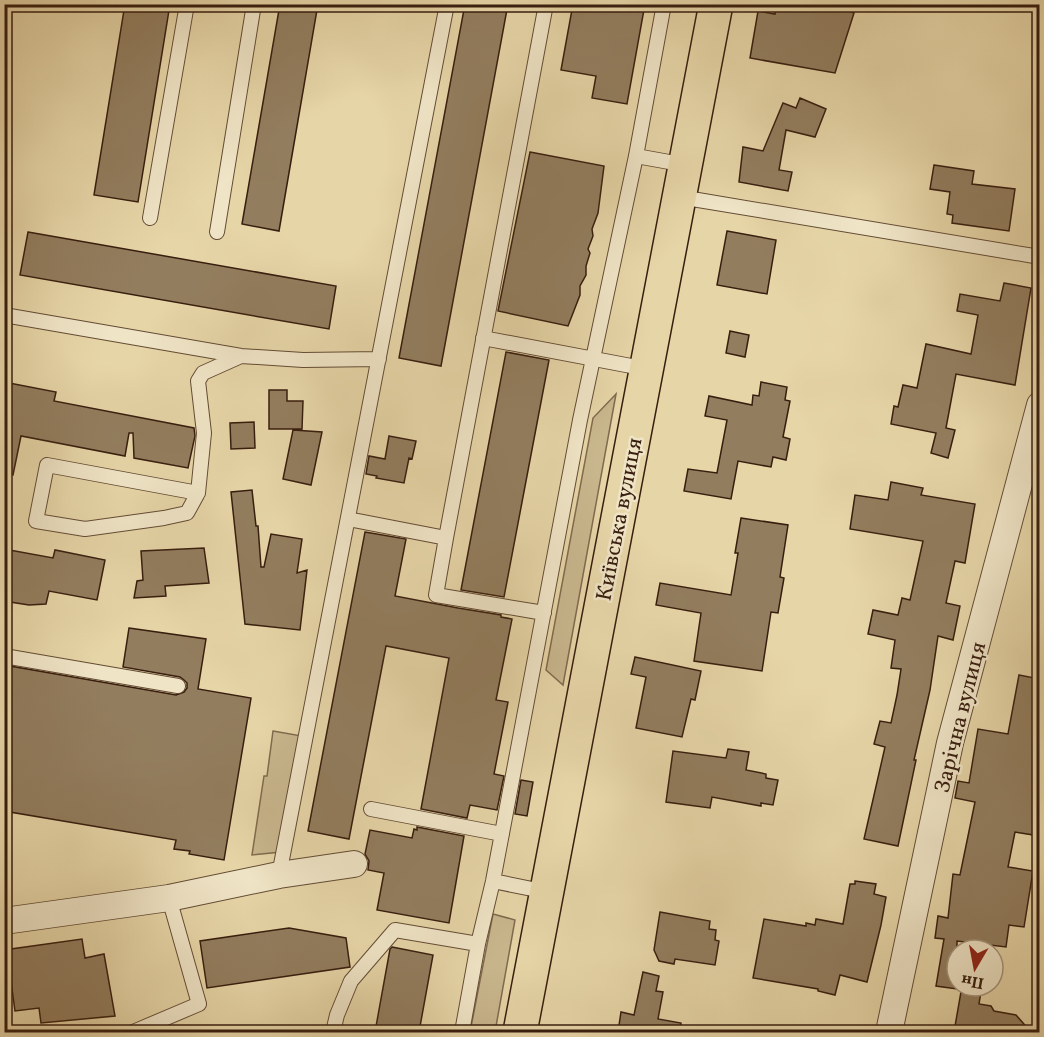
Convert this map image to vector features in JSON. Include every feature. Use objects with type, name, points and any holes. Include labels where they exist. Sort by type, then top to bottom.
[{"type":"main road","name":"Київська вулиця","points":[[520,1032],[716,4]]},
{"type":"street","name":"Зарічна вулиця","points":[[889,1032],[950,743],[1030,478],[1040,405]]},
{"type":"street","points":[[4,921],[169,898],[279,874],[354,864]]},
{"type":"lane","points":[[150,218],[187,4]]},
{"type":"lane","points":[[217,232],[254,4]]},
{"type":"lane","points":[[279,874],[447,4]]},
{"type":"lane","points":[[544,613],[436,595],[546,4]]},
{"type":"lane","points":[[462,1032],[593,358],[636,156],[664,4]]},
{"type":"lane","points":[[636,156],[686,165]]},
{"type":"lane","points":[[680,197],[1040,257]]},
{"type":"lane","points":[[4,315],[241,356],[303,360],[379,359]]},
{"type":"lane","points":[[483,338],[647,369]]},
{"type":"lane","points":[[198,492],[47,465],[36,521],[85,529],[187,513],[198,492],[204,433],[198,381],[203,373],[241,356]]},
{"type":"lane","points":[[348,519],[446,538]]},
{"type":"lane","points":[[4,656],[178,686]]},
{"type":"lane","points":[[371,809],[502,834]]},
{"type":"lane","points":[[493,881],[547,892]]},
{"type":"lane","points":[[134,1032],[199,1004],[169,898]]},
{"type":"lane","points":[[333,1032],[337,1014],[351,981],[395,930],[478,944]]},
{"type":"shaded area","points":[[616,394],[563,685],[546,670],[593,418]]},
{"type":"shaded area","points":[[273,731],[302,736],[281,852],[252,855],[264,776],[267,776]]},
{"type":"shaded area","points":[[493,914],[515,920],[495,1032],[470,1032]]},
{"type":"building","points":[[125,4],[170,4],[138,202],[94,195]]},
{"type":"building","points":[[280,4],[318,4],[279,231],[242,224]]},
{"type":"building","points":[[465,4],[508,4],[441,366],[399,358]]},
{"type":"building","points":[[573,4],[645,4],[627,104],[592,98],[596,76],[561,70]]},
{"type":"building","points":[[776,4],[827,4],[854,13],[835,73],[750,58],[758,11],[775,14]]},
{"type":"building","points":[[800,98],[826,109],[815,137],[786,130],[779,170],[792,172],[788,191],[739,182],[743,147],[763,151],[783,103],[796,108]]},
{"type":"building","points":[[530,152],[604,166],[598,213],[588,249],[590,253],[586,275],[580,286],[580,295],[568,326],[498,311]]},
{"type":"building","points":[[934,165],[974,171],[972,184],[1015,189],[1009,231],[952,223],[953,215],[947,214],[950,192],[930,189]]},
{"type":"building","points":[[727,231],[776,240],[767,294],[717,285]]},
{"type":"building","points":[[28,232],[336,286],[329,329],[20,275]]},
{"type":"building","points":[[1004,283],[1031,288],[1015,385],[956,374],[946,428],[955,430],[948,458],[931,453],[936,433],[891,424],[894,406],[898,407],[903,385],[917,388],[926,344],[971,354],[978,315],[957,311],[960,294],[1000,301]]},
{"type":"building","points":[[730,331],[749,335],[745,357],[726,353]]},
{"type":"building","points":[[506,352],[549,360],[504,597],[461,590]]},
{"type":"building","points":[[4,382],[56,392],[54,401],[194,428],[195,436],[188,468],[134,458],[133,433],[129,433],[125,456],[21,436],[13,475],[4,474]]},
{"type":"building","points":[[761,382],[787,387],[785,400],[790,401],[783,437],[790,439],[786,460],[773,457],[771,467],[738,461],[731,499],[684,491],[688,469],[717,473],[727,420],[705,416],[709,396],[752,405],[753,395],[759,396]]},
{"type":"building","points":[[269,390],[287,390],[287,401],[303,401],[302,429],[269,429]]},
{"type":"building","points":[[254,422],[255,448],[231,449],[230,423]]},
{"type":"building","points":[[293,430],[322,432],[311,485],[283,479]]},
{"type":"building","points":[[389,436],[416,441],[412,459],[409,458],[404,483],[366,474],[369,456],[385,459]]},
{"type":"building","points":[[891,482],[923,488],[921,495],[975,504],[965,563],[955,561],[946,603],[960,606],[953,640],[938,636],[930,690],[898,846],[864,839],[885,747],[874,744],[880,721],[891,723],[901,669],[891,668],[895,640],[868,634],[873,610],[898,615],[902,598],[910,600],[923,541],[850,529],[855,495],[888,500]]},
{"type":"building","points":[[252,490],[261,567],[264,567],[271,534],[302,539],[297,573],[307,570],[300,630],[245,624],[231,492]]},
{"type":"building","points":[[741,518],[788,525],[780,577],[784,578],[778,613],[771,612],[762,671],[694,661],[701,613],[656,605],[660,583],[731,595]]},
{"type":"building","points":[[365,532],[406,539],[395,596],[501,615],[501,617],[512,619],[496,700],[508,702],[494,774],[504,776],[497,810],[470,805],[467,818],[421,809],[449,658],[386,646],[349,839],[308,831]]},
{"type":"building","points":[[204,548],[209,583],[165,586],[166,596],[134,598],[137,581],[143,580],[141,551]]},
{"type":"building","points":[[4,549],[53,558],[55,550],[105,560],[97,600],[49,591],[46,604],[29,605],[4,601]]},
{"type":"building","points":[[129,628],[206,639],[198,689],[251,698],[224,860],[174,849],[176,840],[4,811],[4,744],[11,707],[4,706],[4,665],[176,695],[184,692],[187,683],[180,677],[123,667]]},
{"type":"building","points":[[635,657],[701,671],[695,700],[691,699],[682,737],[636,728],[646,677],[631,674]]},
{"type":"building","points":[[1019,675],[1040,679],[1040,836],[1015,832],[1008,867],[1033,871],[1024,927],[1009,925],[1006,947],[1005,938],[945,938],[945,987],[936,986],[944,939],[935,938],[938,916],[948,918],[953,874],[960,875],[975,802],[955,798],[958,781],[969,783],[978,729],[1008,734]]},
{"type":"building","points":[[728,749],[749,752],[746,770],[766,774],[766,778],[778,780],[773,805],[761,803],[761,806],[712,797],[710,808],[666,802],[673,751],[726,758]]},
{"type":"building","points":[[521,780],[533,782],[527,816],[515,814]]},
{"type":"building","points":[[417,827],[464,836],[449,923],[377,910],[384,873],[368,870],[369,861],[365,854],[370,830],[412,838],[414,829],[417,830]]},
{"type":"building","points":[[855,881],[876,884],[874,894],[886,897],[867,982],[840,975],[835,995],[818,991],[818,989],[753,978],[764,919],[806,926],[806,923],[815,925],[816,919],[843,924],[850,884],[855,884]]},
{"type":"building","points":[[660,912],[710,921],[709,929],[716,930],[715,940],[719,941],[715,965],[675,959],[674,964],[659,961],[654,950]]},
{"type":"building","points":[[289,928],[346,938],[350,967],[207,988],[200,941]]},
{"type":"building","points":[[82,939],[85,958],[104,954],[115,1016],[41,1023],[39,1008],[15,1011],[10,974],[4,975],[4,950]]},
{"type":"building","points":[[392,947],[433,955],[419,1032],[375,1032]]},
{"type":"building","points":[[643,972],[659,976],[656,991],[663,992],[658,1019],[681,1023],[680,1032],[618,1032],[621,1012],[634,1015]]},
{"type":"building","points":[[960,998],[980,998],[979,1004],[991,1006],[994,1011],[1016,1015],[1031,1032],[954,1032]]}]
